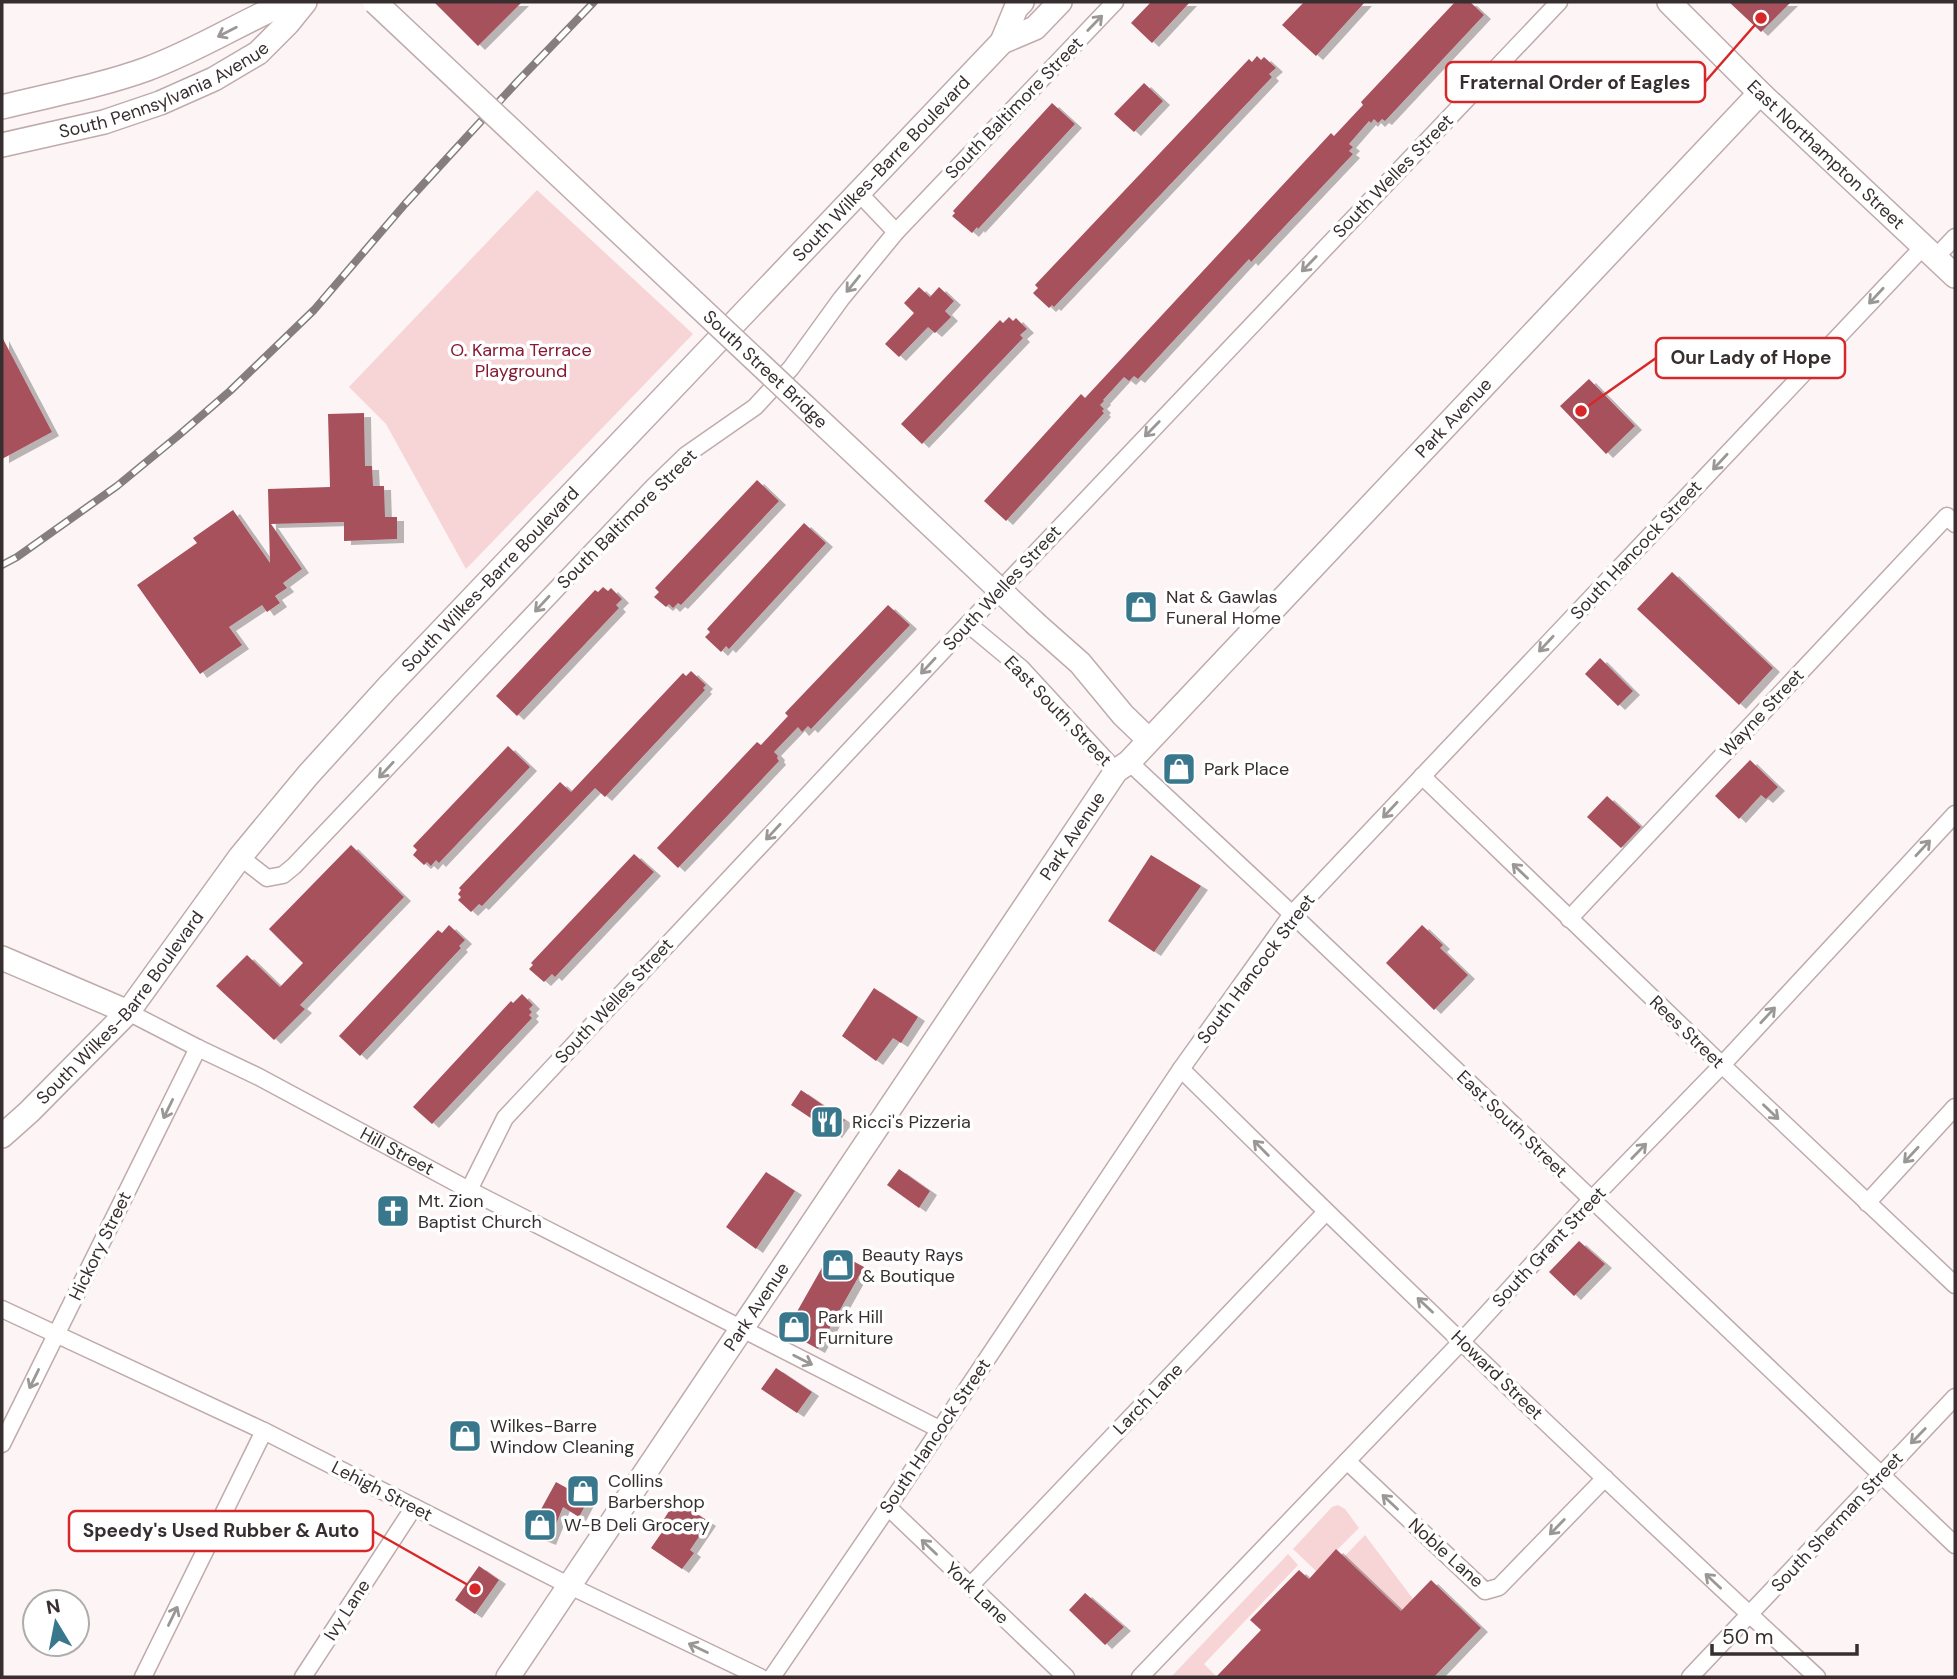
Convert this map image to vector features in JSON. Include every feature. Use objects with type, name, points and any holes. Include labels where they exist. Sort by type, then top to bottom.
[{"type":"main road","name":"South Pennsylvania Avenue","points":[[2,107],[147,69],[190,51],[288,2]]},
{"type":"main road","name":"South Pennsylvania Avenue","points":[[2,145],[104,122],[160,103],[214,79],[258,54],[305,2]]},
{"type":"main road","name":"South Street Bridge","points":[[375,2],[1080,663],[1123,715],[1149,740]]},
{"type":"main road","name":"South Wilkes-Barre Boulevard","points":[[2,1136],[128,1012],[240,857],[308,775],[387,688],[1002,42],[1016,8],[1022,2]]},
{"type":"main road","name":"South Wilkes-Barre Boulevard","points":[[1002,42],[1035,28],[1060,2]]},
{"type":"main road","name":"East Northampton Street","points":[[1669,2],[1760,93],[1955,276]]},
{"type":"main road","name":"Park Avenue","points":[[508,1677],[1122,766],[1760,93]]},
{"type":"main road","name":"Hill Street","points":[[2,958],[128,1012]]},
{"type":"street","name":"South Baltimore Street","points":[[240,857],[267,878],[283,875],[295,866],[653,487],[686,455],[755,407],[790,368],[841,299],[896,232],[1115,2]]},
{"type":"street","name":"South Welles Street","points":[[469,1190],[505,1118],[968,624],[1559,2]]},
{"type":"street","points":[[858,192],[896,232]]},
{"type":"street","name":"South Hancock Street","points":[[772,1677],[1181,1069],[1292,914],[1422,776],[1929,253],[1955,237]]},
{"type":"street","name":"Wayne Street","points":[[1569,919],[1947,516],[1955,524]]},
{"type":"street","name":"East South Street","points":[[968,624],[1021,668],[1122,766],[1292,914],[1955,1545]]},
{"type":"street","name":"Rees Street","points":[[1422,776],[1955,1285]]},
{"type":"street","name":"South Grant Street","points":[[1140,1677],[1722,1065],[1955,814]]},
{"type":"street","name":"Hill Street","points":[[128,1012],[259,1077],[469,1190],[939,1429]]},
{"type":"street","name":"Hickory Street","points":[[2,1444],[198,1048]]},
{"type":"street","name":"Howard Street","points":[[1181,1069],[1326,1212],[1817,1677]]},
{"type":"street","points":[[1867,1203],[1955,1107]]},
{"type":"street","name":"Larch Lane","points":[[970,1586],[1326,1212]]},
{"type":"street","name":"Lehigh Street","points":[[2,1309],[264,1431],[570,1586],[760,1677]]},
{"type":"street","name":"South Sherman Street","points":[[1690,1677],[1955,1397]]},
{"type":"street","points":[[143,1677],[264,1431]]},
{"type":"street","name":"Noble Lane","points":[[1346,1461],[1485,1591],[1499,1587],[1605,1478]]},
{"type":"street","name":"Ivy Lane","points":[[303,1677],[414,1507]]},
{"type":"street","name":"York Lane","points":[[888,1507],[1066,1677]]},
{"type":"green space","name":"O. Karma Terrace Playground","points":[[537,190],[693,334],[466,569],[386,424],[349,387]]},
{"type":"green space","points":[[1338,1505],[1345,1509],[1359,1528],[1316,1571],[1293,1549],[1332,1507]]},
{"type":"green space","points":[[1365,1535],[1413,1599],[1401,1611],[1344,1557]]},
{"type":"green space","points":[[1288,1554],[1298,1565],[1204,1664],[1217,1677],[1171,1677]]},
{"type":"building","points":[[434,2],[522,2],[478,46]]},
{"type":"building","points":[[1151,2],[1190,2],[1152,43],[1131,23]]},
{"type":"building","points":[[1304,2],[1365,2],[1316,56],[1282,25]]},
{"type":"building","points":[[1455,2],[1470,2],[1484,15],[1385,121],[1369,121],[1349,144],[1353,147],[1349,151],[1353,154],[1251,262],[1249,259],[1138,379],[1134,376],[1129,381],[1124,377],[1100,405],[1104,413],[1006,521],[984,501],[1081,394],[1085,398],[1331,133],[1334,136],[1363,105],[1361,102]]},
{"type":"building","points":[[1729,2],[1791,2],[1761,32]]},
{"type":"building","points":[[1257,56],[1261,60],[1264,57],[1276,68],[1269,74],[1272,77],[1054,307],[1052,305],[1049,308],[1033,293],[1038,288],[1035,285],[1249,59],[1252,62]]},
{"type":"building","points":[[1144,83],[1163,101],[1134,132],[1114,114]]},
{"type":"building","points":[[1052,103],[1075,124],[972,233],[952,216],[955,213],[953,211]]},
{"type":"building","points":[[919,287],[930,297],[939,287],[954,301],[945,311],[951,317],[935,333],[928,327],[899,357],[885,344],[914,313],[904,303]]},
{"type":"building","points":[[1009,317],[1013,321],[1016,318],[1027,329],[1020,335],[1023,338],[922,444],[901,424],[1000,320],[1003,323]]},
{"type":"building","points":[[2,337],[52,432],[2,459]]},
{"type":"building","points":[[1589,379],[1635,426],[1606,454],[1560,406]]},
{"type":"building","points":[[364,413],[365,466],[372,466],[373,486],[384,486],[385,517],[397,517],[397,539],[344,541],[344,522],[271,524],[302,569],[283,583],[287,588],[275,596],[280,603],[267,612],[262,605],[229,627],[242,645],[200,674],[137,585],[197,543],[193,538],[233,510],[270,563],[268,489],[330,487],[328,414]]},
{"type":"building","points":[[757,480],[779,501],[681,605],[678,603],[673,608],[669,604],[666,607],[654,597],[659,592],[655,588]]},
{"type":"building","points":[[804,523],[826,543],[729,649],[726,646],[721,652],[705,637],[710,632],[707,629]]},
{"type":"building","points":[[1672,572],[1773,668],[1739,705],[1637,609]]},
{"type":"building","points":[[603,587],[608,591],[611,588],[622,599],[616,605],[619,608],[517,716],[496,696],[595,590],[598,592]]},
{"type":"building","points":[[888,605],[910,625],[811,729],[808,726],[802,732],[798,727],[774,752],[779,761],[678,868],[657,848],[757,742],[761,745],[788,716],[785,713]]},
{"type":"building","points":[[1600,658],[1633,691],[1618,706],[1585,674]]},
{"type":"building","points":[[691,671],[706,685],[703,688],[705,690],[605,797],[595,788],[482,906],[479,904],[471,912],[458,900],[461,897],[458,894],[461,890],[459,888],[560,782],[571,792],[683,673],[686,676]]},
{"type":"building","points":[[508,746],[530,767],[439,863],[436,860],[431,866],[427,862],[424,865],[413,855],[417,850],[413,846]]},
{"type":"building","points":[[1750,760],[1778,787],[1766,799],[1761,795],[1739,819],[1715,796]]},
{"type":"building","points":[[1607,796],[1641,827],[1621,848],[1587,817]]},
{"type":"building","points":[[351,845],[404,897],[300,1005],[305,1009],[274,1040],[216,986],[247,955],[280,987],[303,963],[269,929]]},
{"type":"building","points":[[634,854],[654,872],[555,977],[552,974],[544,982],[529,969],[533,965],[531,963]]},
{"type":"building","points":[[1151,855],[1201,886],[1154,952],[1108,921]]},
{"type":"building","points":[[449,925],[465,940],[459,946],[461,948],[360,1056],[339,1036],[438,930],[442,933]]},
{"type":"building","points":[[1422,925],[1443,945],[1440,948],[1468,975],[1434,1010],[1386,963]]},
{"type":"building","points":[[874,988],[918,1017],[901,1043],[893,1038],[876,1061],[842,1036]]},
{"type":"building","points":[[522,994],[533,1005],[529,1009],[532,1018],[432,1124],[413,1107],[511,1001],[513,1003]]},
{"type":"building","points":[[801,1090],[845,1120],[835,1134],[791,1105]]},
{"type":"building","points":[[899,1169],[930,1191],[919,1208],[887,1185]]},
{"type":"building","points":[[766,1172],[795,1191],[756,1249],[726,1227]]},
{"type":"building","points":[[1579,1241],[1605,1264],[1574,1296],[1549,1272]]},
{"type":"building","points":[[832,1250],[864,1267],[818,1349],[786,1331]]},
{"type":"building","points":[[776,1368],[812,1392],[797,1413],[761,1389]]},
{"type":"building","points":[[556,1482],[588,1500],[579,1517],[563,1507],[549,1541],[527,1532],[535,1512],[539,1513]]},
{"type":"building","points":[[676,1500],[709,1522],[690,1550],[694,1553],[682,1569],[651,1548],[669,1522],[664,1519]]},
{"type":"building","points":[[1336,1549],[1401,1611],[1431,1580],[1481,1628],[1434,1677],[1216,1677],[1261,1630],[1250,1620],[1299,1570],[1309,1579]]},
{"type":"building","points":[[479,1566],[499,1580],[475,1614],[455,1600]]},
{"type":"building","points":[[1085,1593],[1124,1627],[1105,1645],[1069,1610]]},
{"type":"railway","points":[[2,565],[117,486],[230,391],[314,310],[405,204],[594,2]]},
{"type":"place","name":"Fraternal Order of Eagles","points":[[1761,18]]},
{"type":"place","name":"Our Lady of Hope","points":[[1581,411]]},
{"type":"place","name":"Nat & Gawlas Funeral Home","points":[[1141,607]]},
{"type":"place","name":"Park Place","points":[[1179,769]]},
{"type":"place","name":"Ricci's Pizzeria","points":[[827,1122]]},
{"type":"place","name":"Mt. Zion Baptist Church","points":[[393,1211]]},
{"type":"place","name":"Beauty Rays & Boutique","points":[[838,1265]]},
{"type":"place","name":"Park Hill Furniture","points":[[794,1327]]},
{"type":"place","name":"Wilkes-Barre Window Cleaning","points":[[465,1436]]},
{"type":"place","name":"Collins Barbershop","points":[[583,1491]]},
{"type":"place","name":"W-B Deli Grocery","points":[[540,1525]]},
{"type":"place","name":"Speedy's Used Rubber & Auto","points":[[475,1589]]}]
